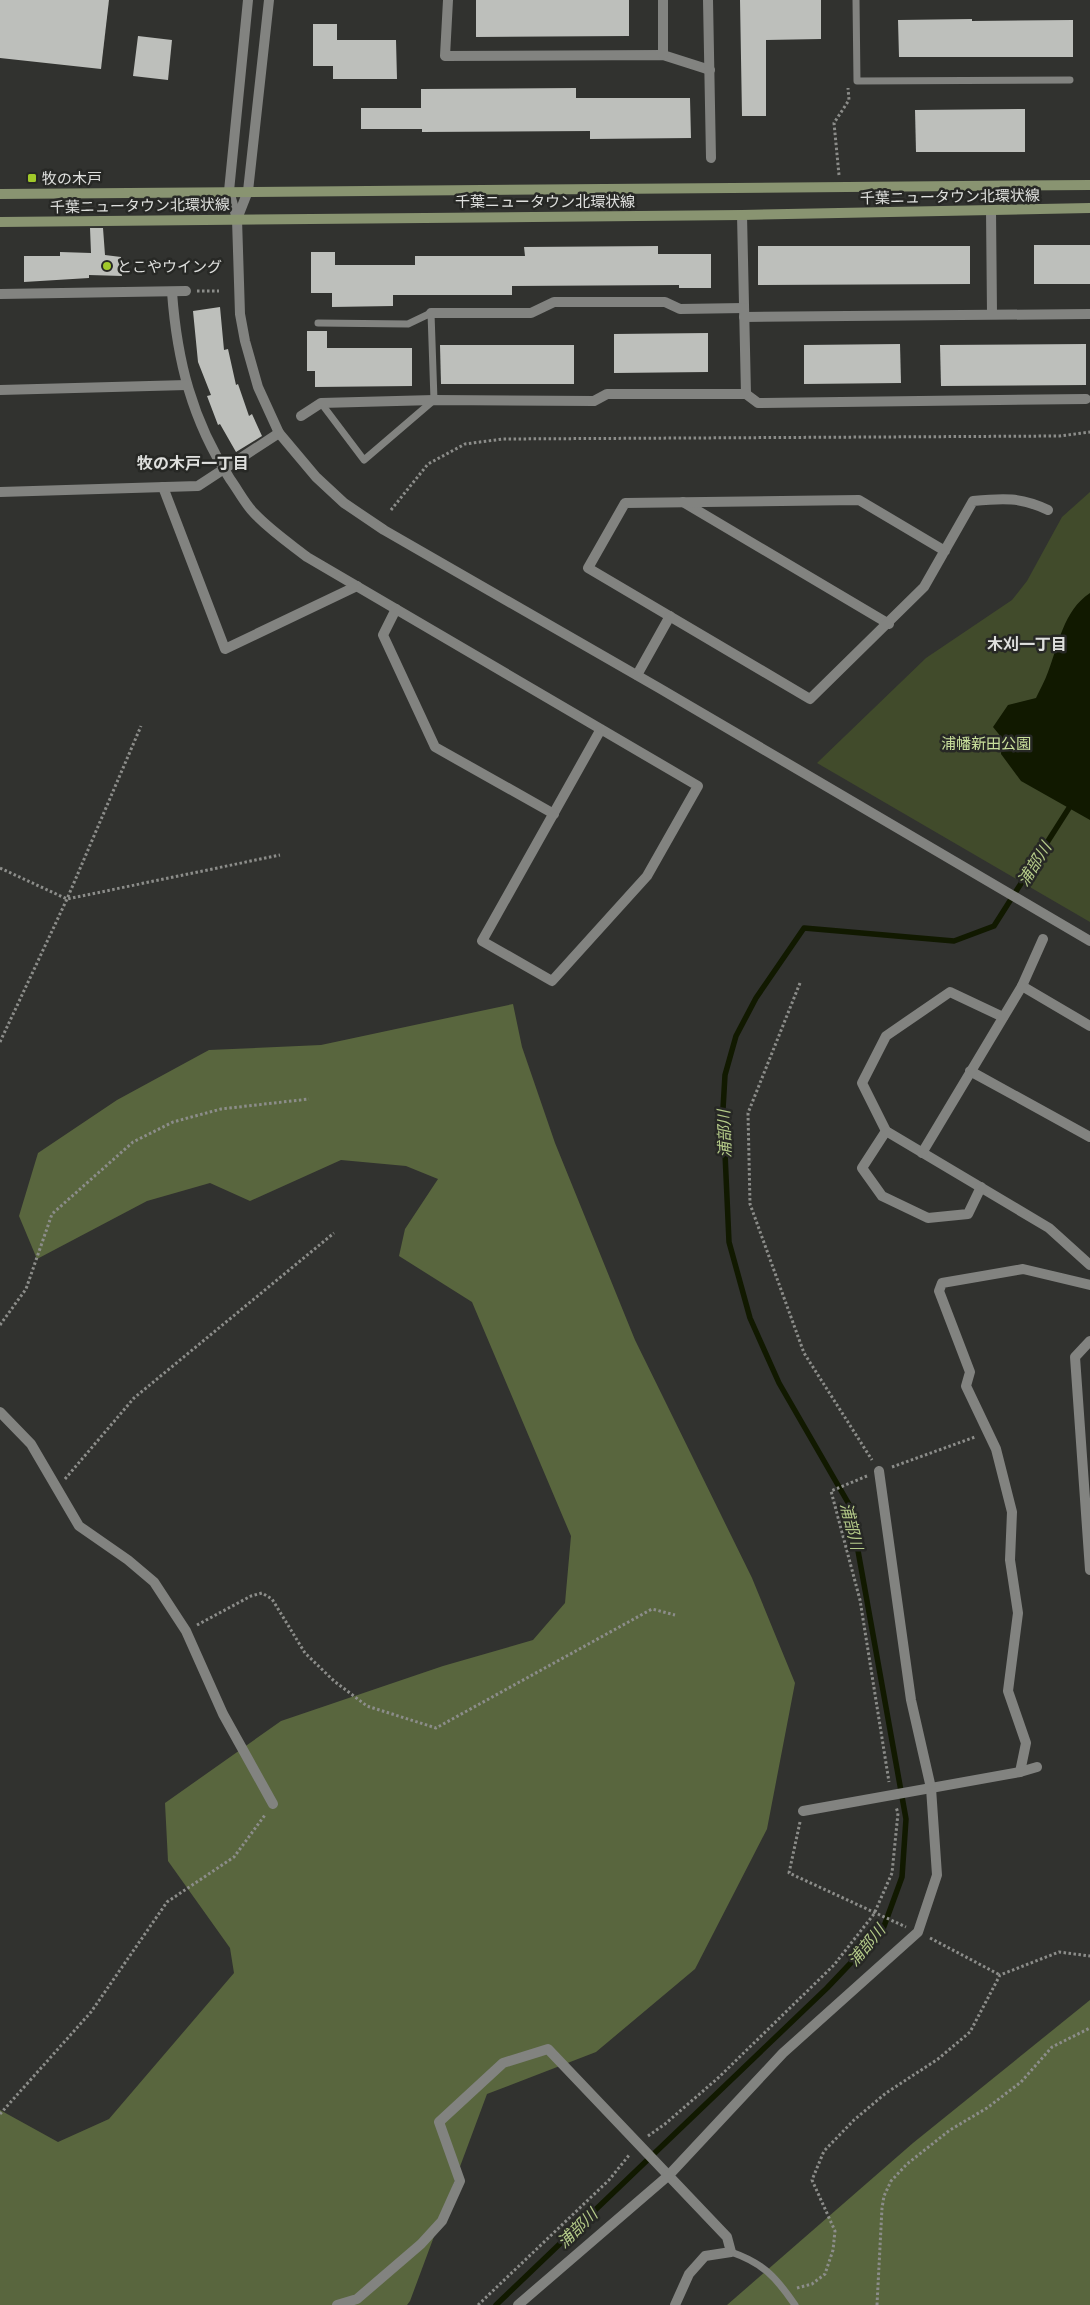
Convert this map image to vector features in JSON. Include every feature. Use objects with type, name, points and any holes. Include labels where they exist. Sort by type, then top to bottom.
[{"type":"main road","name":"千葉ニュータウン北環状線","points":[[0,194],[1090,185]]},
{"type":"main road","name":"千葉ニュータウン北環状線","points":[[0,222],[742,214],[1090,208]]},
{"type":"street","points":[[248,0],[229,191],[237,219],[240,314],[245,341],[258,387],[279,433],[316,477],[344,503],[384,530],[637,675],[1090,941]]},
{"type":"street","points":[[237,219],[248,191],[269,0]]},
{"type":"street","points":[[448,0],[445,56],[663,55],[710,70]]},
{"type":"street","points":[[663,0],[663,55]]},
{"type":"street","points":[[708,0],[711,158]]},
{"type":"street","points":[[991,210],[992,314]]},
{"type":"street","points":[[742,214],[746,394]]},
{"type":"street","points":[[0,294],[186,291]]},
{"type":"street","points":[[172,292],[174,328],[196,416],[223,468],[253,512],[272,531],[307,557],[357,586],[396,609],[601,729],[698,786],[647,876],[552,981],[482,941],[601,729]]},
{"type":"street","points":[[431,313],[531,313],[554,302],[665,302],[680,309],[744,312],[1090,314]]},
{"type":"street","points":[[0,390],[187,385]]},
{"type":"street","points":[[301,416],[321,403],[434,400],[594,401],[607,394],[746,394],[758,403],[1086,399]]},
{"type":"street","points":[[0,492],[198,486],[279,433]]},
{"type":"street","points":[[163,488],[225,649],[357,586]]},
{"type":"street","points":[[945,551],[858,500],[625,503],[588,568],[810,699],[889,624],[924,587],[945,551],[974,501],[1008,497],[1033,503],[1048,510]]},
{"type":"street","points":[[682,502],[889,624]]},
{"type":"street","points":[[396,609],[383,635],[435,747],[554,814]]},
{"type":"street","points":[[637,675],[670,616]]},
{"type":"street","points":[[922,1153],[1022,986],[1043,939]]},
{"type":"street","points":[[1022,986],[1090,1026]]},
{"type":"street","points":[[1002,1017],[950,992],[886,1036],[862,1083],[886,1131],[1049,1228],[1090,1265]]},
{"type":"street","points":[[970,1071],[1090,1137]]},
{"type":"street","points":[[886,1131],[862,1168],[882,1196],[928,1218],[968,1214],[981,1187]]},
{"type":"street","points":[[1020,1772],[1026,1743],[1008,1691],[1018,1613],[1010,1560],[1012,1512],[996,1449],[966,1386],[970,1372],[939,1291],[942,1283],[1023,1268],[1090,1285]]},
{"type":"street","points":[[1090,1341],[1075,1357],[1087,1480],[1090,1570]]},
{"type":"street","points":[[0,1412],[31,1444],[79,1526],[128,1560],[154,1582],[186,1631],[223,1714],[273,1804]]},
{"type":"street","points":[[518,2305],[669,2175],[783,2053],[918,1932],[937,1875],[931,1788],[911,1700],[879,1472]]},
{"type":"street","points":[[803,1811],[1020,1772],[1038,1767]]},
{"type":"street","points":[[337,2305],[356,2299],[421,2244],[442,2221],[460,2181],[439,2122],[503,2063],[548,2049],[639,2142],[727,2237],[731,2252],[705,2256],[689,2274],[675,2305]]},
{"type":"lane","points":[[856,0],[857,81],[1070,80]]},
{"type":"lane","points":[[318,323],[408,324],[431,313],[434,400],[364,460],[321,403]]},
{"type":"lane","points":[[731,2252],[749,2258],[772,2273],[795,2305]]},
{"type":"path","points":[[840,188],[834,123],[848,100],[848,80]]},
{"type":"path","points":[[186,291],[219,292]]},
{"type":"path","points":[[391,510],[428,464],[465,444],[503,439],[1060,436],[1090,432]]},
{"type":"path","points":[[0,1042],[67,899],[141,726]]},
{"type":"path","points":[[0,868],[67,899],[280,855]]},
{"type":"path","points":[[800,983],[748,1113],[750,1204],[804,1353],[879,1472]]},
{"type":"path","points":[[0,1325],[26,1289],[52,1214],[133,1142],[173,1122],[221,1110],[309,1099]]},
{"type":"path","points":[[57,1489],[134,1398],[334,1234]]},
{"type":"path","points":[[478,2305],[609,2180],[639,2142],[665,2124],[725,2072],[834,1966],[874,1914],[892,1873],[898,1813],[891,1795],[860,1600],[831,1491],[988,1432]]},
{"type":"path","points":[[186,1631],[250,1596],[262,1593],[272,1599],[305,1652],[334,1681],[366,1706],[436,1728],[652,1609],[675,1614]]},
{"type":"path","points":[[0,2114],[91,2012],[167,1902],[234,1857],[273,1804]]},
{"type":"path","points":[[803,1811],[789,1874],[874,1914],[918,1932],[1000,1975]]},
{"type":"path","points":[[784,2290],[812,2284],[825,2274],[833,2250],[835,2231],[812,2180],[824,2151],[854,2120],[886,2093],[938,2059],[970,2032],[1000,1975],[1059,1952],[1090,1956]]},
{"type":"path","points":[[877,2305],[882,2208],[884,2196],[891,2181],[907,2164],[950,2130],[987,2108],[1022,2082],[1052,2047],[1090,2028]]},
{"type":"green space","name":"浦幡新田公園","points":[[1090,492],[1090,922],[817,763],[926,658],[1012,600],[1027,581],[1062,517]]},
{"type":"green space","points":[[513,1004],[522,1047],[555,1143],[635,1340],[752,1578],[795,1683],[767,1829],[695,1969],[596,2052],[487,2094],[407,2305],[0,2305],[0,2110],[58,2142],[109,2119],[234,1973],[230,1948],[168,1861],[165,1803],[281,1721],[443,1666],[533,1640],[565,1603],[571,1536],[472,1302],[399,1256],[405,1229],[438,1179],[406,1166],[341,1160],[250,1201],[210,1183],[147,1201],[37,1259],[19,1216],[38,1153],[117,1100],[209,1050],[321,1045]]},
{"type":"green space","points":[[1090,2000],[1090,2305],[727,2305],[913,2143]]},
{"type":"shaded area","points":[[1090,593],[1090,820],[1021,781],[1001,754],[1002,738],[993,727],[1008,705],[1036,698],[1047,675],[1068,619],[1081,600]]},
{"type":"building","points":[[0,0],[109,0],[101,69],[0,58]]},
{"type":"building","points":[[476,0],[629,0],[629,36],[476,37]]},
{"type":"building","points":[[740,0],[821,0],[821,39],[766,40],[766,116],[742,116]]},
{"type":"building","points":[[972,19],[972,21],[1073,20],[1073,57],[899,57],[898,20]]},
{"type":"building","points":[[313,24],[337,24],[337,40],[396,40],[397,79],[333,79],[333,66],[313,66]]},
{"type":"building","points":[[138,36],[172,40],[168,80],[133,76]]},
{"type":"building","points":[[576,88],[576,98],[690,98],[691,138],[590,139],[590,131],[422,132],[422,129],[361,129],[361,108],[421,108],[421,89]]},
{"type":"building","points":[[1025,109],[1025,152],[916,152],[915,110]]},
{"type":"building","points":[[90,228],[103,228],[105,255],[121,257],[122,276],[89,275],[89,278],[24,282],[24,256],[60,256],[60,252],[91,253]]},
{"type":"building","points":[[1034,245],[1090,245],[1090,284],[1034,284]]},
{"type":"building","points":[[658,246],[658,254],[711,254],[711,288],[679,288],[679,285],[512,286],[512,295],[393,295],[393,306],[332,307],[332,293],[311,293],[311,252],[335,252],[335,265],[415,265],[415,256],[525,256],[524,247]]},
{"type":"building","points":[[758,246],[970,246],[970,284],[758,285]]},
{"type":"building","points":[[220,307],[224,350],[228,349],[236,385],[238,384],[249,416],[252,414],[262,436],[236,452],[220,424],[218,425],[207,396],[211,395],[198,362],[193,311]]},
{"type":"building","points":[[307,331],[327,331],[327,348],[412,348],[412,386],[315,387],[315,371],[307,371]]},
{"type":"building","points":[[708,333],[708,372],[614,373],[614,334]]},
{"type":"building","points":[[900,344],[901,383],[804,384],[804,345]]},
{"type":"building","points":[[1086,344],[1086,385],[941,386],[940,345]]},
{"type":"building","points":[[440,345],[574,345],[574,384],[441,384]]},
{"type":"waterway","name":"浦部川","points":[[496,2305],[827,1988],[883,1929],[902,1877],[906,1819],[850,1506],[779,1383],[750,1318],[729,1242],[723,1109],[725,1075],[736,1036],[756,998],[804,928],[954,941],[994,926],[1069,808]]},
{"type":"place","name":"牧の木戸","points":[[32,178]]},
{"type":"place","name":"とこやウイング","points":[[107,266]]},
{"type":"district","name":"牧の木戸一丁目","points":[[193,463]]},
{"type":"district","name":"木刈一丁目","points":[[1027,644]]}]
